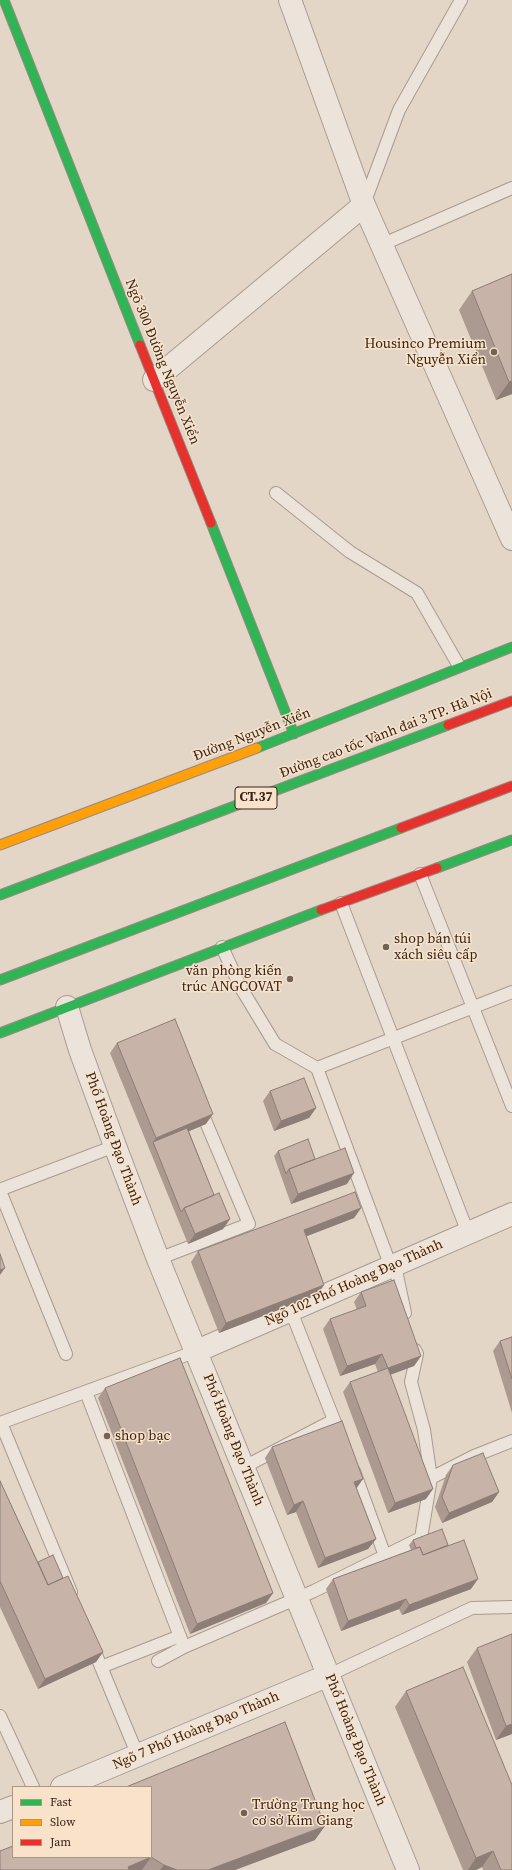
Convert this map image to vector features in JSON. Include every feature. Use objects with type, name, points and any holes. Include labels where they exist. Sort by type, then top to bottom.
[{"type":"main road","name":"Ngõ 300 Đường Nguyễn Xiển","points":[[4,0],[294,734]]},
{"type":"main road","name":"Đường Nguyễn Xiển","points":[[0,845],[294,734],[459,666],[512,646]]},
{"type":"main road","name":"Đường cao tốc Vành đai 3 TP. Hà Nội","points":[[0,895],[512,701]]},
{"type":"main road","points":[[0,980],[512,786]]},
{"type":"main road","points":[[0,885],[148,828]]},
{"type":"main road","points":[[0,1033],[222,947],[512,840]]},
{"type":"street","points":[[290,0],[364,205],[512,539]]},
{"type":"street","points":[[154,380],[364,205]]},
{"type":"street","name":"Phố Hoàng Đạo Thành","points":[[68,1007],[80,1050],[158,1259],[244,1466],[408,1870]]},
{"type":"street","name":"Ngõ 102 Phố Hoàng Đạo Thành","points":[[197,1352],[512,1214]]},
{"type":"street","name":"Ngõ 7 Phố Hoàng Đạo Thành","points":[[64,1786],[329,1675]]},
{"type":"street","points":[[0,1812],[12,1807]]},
{"type":"lane","points":[[364,205],[399,110],[461,0]]},
{"type":"lane","points":[[381,245],[512,188]]},
{"type":"lane","points":[[276,493],[350,552],[417,593],[459,666]]},
{"type":"lane","points":[[420,874],[512,1106]]},
{"type":"lane","points":[[341,903],[468,1233]]},
{"type":"lane","points":[[222,947],[241,988],[275,1044],[317,1068],[393,1266],[408,1326]]},
{"type":"lane","points":[[317,1068],[512,992]]},
{"type":"lane","points":[[158,1259],[249,1224],[195,1096]]},
{"type":"lane","points":[[66,1354],[0,1191],[115,1146]]},
{"type":"lane","points":[[291,1311],[345,1449]]},
{"type":"lane","points":[[101,1667],[182,1641],[297,1598],[421,1538],[431,1478],[424,1430],[411,1382],[416,1354],[412,1340]]},
{"type":"lane","points":[[75,1602],[1,1423],[197,1352]]},
{"type":"lane","points":[[86,1392],[182,1641]]},
{"type":"lane","points":[[244,1466],[334,1420]]},
{"type":"lane","points":[[431,1478],[474,1456],[512,1441]]},
{"type":"lane","points":[[350,1463],[386,1556]]},
{"type":"lane","points":[[329,1675],[472,1608],[512,1606]]},
{"type":"lane","points":[[87,1631],[138,1756]]},
{"type":"lane","points":[[158,1661],[182,1641]]},
{"type":"lane","points":[[0,1716],[33,1786]]},
{"type":"building","points":[[512,274],[512,381],[509,382],[472,291]]},
{"type":"building","points":[[175,1019],[213,1114],[156,1138],[117,1043]]},
{"type":"building","points":[[304,1078],[316,1108],[281,1121],[270,1091]]},
{"type":"building","points":[[187,1128],[214,1195],[184,1208],[181,1212],[153,1142]]},
{"type":"building","points":[[308,1139],[315,1159],[289,1169],[286,1174],[278,1151]]},
{"type":"building","points":[[345,1148],[354,1173],[298,1194],[289,1169]]},
{"type":"building","points":[[355,1192],[361,1208],[304,1230],[324,1285],[226,1323],[198,1251]]},
{"type":"building","points":[[219,1193],[230,1219],[195,1234],[184,1208]]},
{"type":"building","points":[[0,1254],[5,1268],[0,1270]]},
{"type":"building","points":[[394,1280],[421,1356],[388,1368],[382,1354],[347,1366],[330,1319],[366,1306],[361,1292]]},
{"type":"building","points":[[512,1337],[512,1379],[500,1341]]},
{"type":"building","points":[[180,1358],[273,1593],[197,1624],[105,1388]]},
{"type":"building","points":[[388,1368],[433,1489],[395,1503],[350,1382]]},
{"type":"building","points":[[342,1421],[363,1479],[354,1482],[376,1539],[325,1558],[303,1501],[294,1505],[272,1447]]},
{"type":"building","points":[[483,1453],[499,1492],[449,1513],[442,1497],[453,1465]]},
{"type":"building","points":[[0,1481],[48,1585],[68,1576],[103,1652],[45,1679],[0,1581]]},
{"type":"building","points":[[442,1529],[448,1545],[423,1555],[420,1547],[416,1548],[413,1540]]},
{"type":"building","points":[[464,1540],[478,1579],[409,1605],[406,1599],[348,1621],[333,1579],[420,1547],[423,1555]]},
{"type":"building","points":[[53,1555],[63,1578],[48,1585],[38,1562]]},
{"type":"building","points":[[512,1634],[512,1724],[506,1726],[477,1648]]},
{"type":"building","points":[[463,1667],[512,1785],[512,1870],[501,1870],[493,1851],[476,1858],[406,1691]]},
{"type":"building","name":"Trường Trung học cơ sở Kim Giang","points":[[285,1722],[325,1826],[208,1870],[177,1870],[164,1865],[152,1858],[152,1786],[128,1786]]},
{"type":"building","points":[[12,1846],[12,1858],[149,1858],[128,1867],[129,1870],[0,1870],[0,1851]]},
{"type":"traffic: fast","points":[[4,0],[140,345]]},
{"type":"traffic: fast","points":[[211,523],[294,734]]},
{"type":"traffic: fast","points":[[257,748],[512,647]]},
{"type":"traffic: fast","points":[[0,895],[448,725]]},
{"type":"traffic: fast","points":[[0,980],[401,828]]},
{"type":"traffic: fast","points":[[437,868],[512,840]]},
{"type":"traffic: fast","points":[[0,1033],[321,910]]},
{"type":"traffic: slow","points":[[0,845],[257,748]]},
{"type":"traffic: jam","points":[[140,345],[211,523]]},
{"type":"traffic: jam","points":[[448,725],[512,701]]},
{"type":"traffic: jam","points":[[401,828],[512,786]]},
{"type":"traffic: jam","points":[[321,910],[437,868]]},
{"type":"place","name":"Housinco Premium Nguyễn Xiển","points":[[494,352]]},
{"type":"place","name":"shop bán túi xách siêu cấp","points":[[386,947]]},
{"type":"place","name":"văn phòng kiến trúc ANGCOVAT","points":[[290,979]]},
{"type":"place","name":"shop bạc","points":[[107,1436]]},
{"type":"place","name":"Trường Trung học cơ sở Kim Giang","points":[[244,1813]]}]
